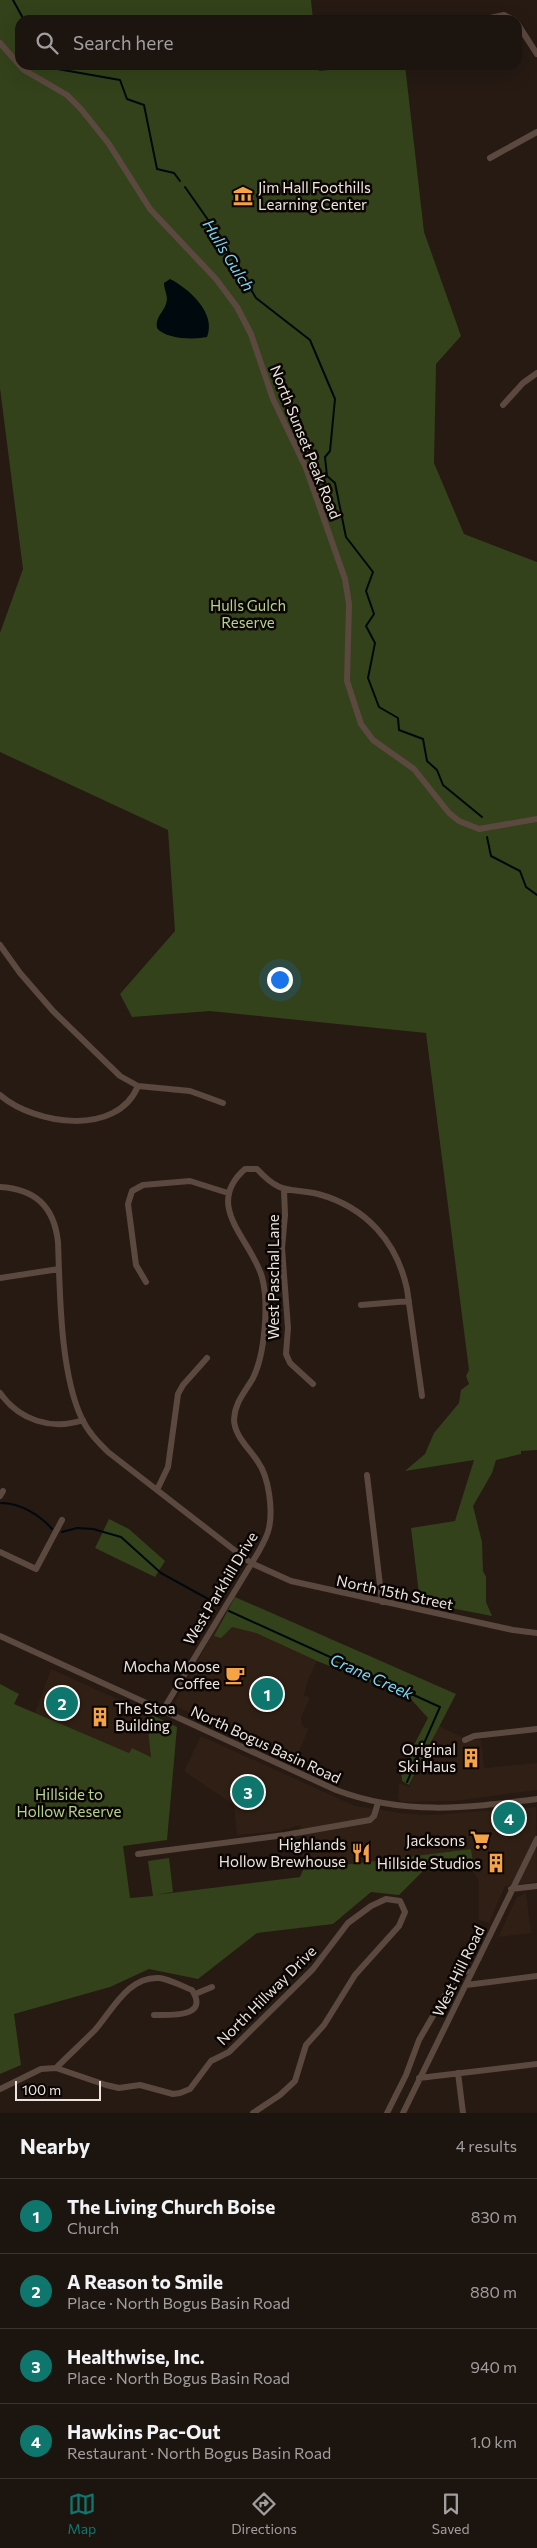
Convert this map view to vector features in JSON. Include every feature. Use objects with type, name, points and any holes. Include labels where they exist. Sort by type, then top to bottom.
[{"type":"street","points":[[522,30],[537,54]]},
{"type":"street","name":"North Sunset Peak Road","points":[[0,43],[15,60]]},
{"type":"street","name":"North Sunset Peak Road","points":[[24,70],[67,95],[81,109],[109,144],[137,192],[150,209],[216,279],[237,307],[251,334],[273,399],[306,468],[345,579],[349,604],[347,681],[353,704],[365,729],[373,740],[414,769],[449,813],[459,821],[479,829],[537,819]]},
{"type":"street","points":[[490,158],[537,132]]},
{"type":"street","points":[[503,405],[523,383],[537,374]]},
{"type":"street","points":[[0,945],[20,973],[120,1076],[138,1086],[190,1091],[206,1095],[223,1103]]},
{"type":"street","points":[[0,1095],[25,1112],[42,1118],[77,1120],[119,1111],[133,1097],[138,1086]]},
{"type":"street","points":[[146,1282],[136,1265],[128,1204],[132,1191],[143,1185],[190,1181],[228,1192],[232,1182],[238,1175],[245,1169],[251,1168],[257,1169],[272,1183],[284,1190],[317,1194],[340,1202],[358,1211],[375,1226],[398,1258],[404,1273],[409,1301],[422,1396]]},
{"type":"street","name":"North 15th Street","points":[[0,1187],[15,1188],[35,1196],[52,1215],[57,1228],[66,1354],[76,1402],[82,1420],[93,1437],[108,1452],[251,1563],[291,1581],[513,1630],[537,1633]]},
{"type":"street","name":"West Paschal Lane","points":[[284,1190],[286,1215],[282,1248],[288,1328],[286,1354],[290,1363],[313,1384]]},
{"type":"street","name":"West Parkhill Drive","points":[[163,1710],[251,1563],[268,1530],[267,1489],[264,1470],[242,1440],[234,1421],[238,1399],[252,1379],[261,1352],[264,1287],[255,1261],[232,1219],[227,1205],[228,1192]]},
{"type":"street","points":[[0,1278],[59,1269]]},
{"type":"street","points":[[361,1305],[409,1301]]},
{"type":"street","points":[[157,1490],[168,1467],[178,1394],[207,1358]]},
{"type":"street","points":[[0,1393],[18,1411],[37,1422],[64,1425],[82,1420]]},
{"type":"street","points":[[367,1475],[382,1602]]},
{"type":"street","points":[[0,1552],[36,1569],[62,1520]]},
{"type":"street","name":"North Bogus Basin Road","points":[[0,1636],[336,1790],[378,1803],[412,1808],[447,1809],[537,1799]]},
{"type":"street","points":[[465,1740],[474,1736],[537,1729]]},
{"type":"street","points":[[524,1800],[537,1804]]},
{"type":"street","points":[[138,1854],[285,1835],[370,1820],[374,1816],[378,1803]]},
{"type":"street","name":"West Hill Road","points":[[403,2113],[537,1839]]},
{"type":"street","points":[[512,1889],[537,1886]]},
{"type":"street","name":"North Hillway Drive","points":[[56,2068],[119,2088],[148,2086],[172,2094],[180,2093],[190,2088],[212,2062],[229,2052],[313,1969],[348,1922],[371,1906],[386,1900],[400,1901],[405,1912],[399,1926],[355,1975],[324,2025],[306,2044],[295,2081],[280,2096],[253,2113]]},
{"type":"street","points":[[387,2113],[406,2075],[419,2040],[455,1978],[462,1971],[472,1972]]},
{"type":"street","points":[[466,1985],[537,1976]]},
{"type":"street","points":[[0,2089],[41,2069],[56,2068],[96,2029],[116,2002],[127,1991],[144,1981],[160,1978],[192,1990],[195,1994],[194,2007],[191,2012],[185,2015],[154,2015]]},
{"type":"street","points":[[195,1994],[212,1987]]},
{"type":"street","points":[[419,2078],[537,2064]]},
{"type":"street","points":[[458,2074],[463,2113]]},
{"type":"shaded area","points":[[170,279],[185,288],[199,302],[208,319],[207,337],[188,338],[173,336],[161,332],[157,328],[158,318],[167,301],[164,283]]},
{"type":"shaded area","points":[[220,1621],[232,1627],[256,1633],[317,1661],[307,1683],[304,1695],[310,1698],[301,1717],[302,1726],[309,1729],[294,1762],[175,1706],[175,1701]]},
{"type":"shaded area","points":[[51,1669],[146,1712],[151,1757],[132,1748],[129,1753],[35,1713]]},
{"type":"shaded area","points":[[439,1726],[468,1740],[481,1740],[484,1768],[537,1763],[537,1790],[454,1801],[402,1802],[398,1798],[399,1783],[409,1787]]},
{"type":"shaded area","points":[[201,1736],[355,1806],[408,1814],[432,1815],[536,1807],[537,1882],[505,1886],[489,1923],[479,1920],[479,1881],[464,1857],[472,1862],[471,1849],[303,1870],[300,1825],[280,1831],[237,1835],[234,1805],[184,1771]]},
{"type":"shaded area","points":[[526,1893],[531,1933],[498,1937],[517,1897]]},
{"type":"green space","name":"Hulls Gulch Reserve","points":[[0,0],[311,0],[312,15],[15,15],[15,70],[406,70],[424,232],[461,336],[436,364],[434,463],[464,534],[537,562],[537,1450],[521,1451],[521,1454],[496,1460],[492,1473],[473,1506],[482,1542],[483,1571],[486,1577],[486,1602],[492,1616],[420,1602],[411,1528],[455,1521],[474,1460],[405,1471],[425,1454],[434,1433],[459,1403],[461,1390],[469,1384],[466,1376],[469,1370],[426,1033],[210,1011],[132,1017],[120,994],[175,931],[168,830],[0,752],[0,633],[23,569],[0,388]]},
{"type":"green space","points":[[109,1519],[129,1529],[165,1561],[155,1577],[95,1548]]},
{"type":"green space","points":[[235,1597],[456,1694],[409,1785],[402,1781],[401,1770],[428,1718],[409,1697],[317,1661],[256,1633],[232,1627],[221,1638],[214,1636]]},
{"type":"green space","name":"Hillside to Hollow Reserve","points":[[0,1684],[19,1694],[14,1704],[129,1753],[132,1748],[151,1757],[146,1712],[177,1727],[167,1840],[123,1846],[130,1898],[153,1896],[148,1861],[169,1858],[173,1892],[155,1895],[300,1877],[303,1870],[471,1849],[473,1862],[465,1857],[434,1860],[399,1895],[371,1892],[333,1924],[257,1933],[198,1979],[149,1969],[110,1987],[14,2014],[21,2065],[0,2074]]},
{"type":"waterway","name":"Hulls Gulch","points":[[13,0],[21,15]]},
{"type":"waterway","name":"Hulls Gulch","points":[[63,70],[120,80],[127,99],[144,105],[157,169],[174,173],[180,181]]},
{"type":"waterway","name":"Hulls Gulch","points":[[185,187],[220,237],[256,298],[310,340],[335,399],[330,451],[325,457],[327,476],[335,483],[346,537],[373,572],[366,591],[374,614],[366,626],[375,643],[368,678],[379,707],[398,718],[399,730],[423,739],[427,761],[437,770],[443,785],[482,817]]},
{"type":"waterway","name":"Hulls Gulch","points":[[487,837],[491,856],[520,871],[526,887],[537,895]]},
{"type":"waterway","name":"Crane Creek","points":[[1,1503],[16,1505],[30,1511],[52,1529]]},
{"type":"waterway","name":"Crane Creek","points":[[62,1532],[77,1528],[93,1529],[121,1537],[161,1573],[219,1605]]},
{"type":"waterway","name":"Crane Creek","points":[[229,1611],[440,1707],[407,1782]]},
{"type":"place","name":"Jim Hall Foothills Learning Center","points":[[243,196]]},
{"type":"place","name":"Mocha Moose Coffee","points":[[235,1675]]},
{"type":"place","name":"The Living Church Boise","points":[[267,1694]]},
{"type":"place","name":"A Reason to Smile","points":[[62,1703]]},
{"type":"place","name":"The Stoa Building","points":[[100,1717]]},
{"type":"place","name":"Original Ski Haus","points":[[471,1758]]},
{"type":"place","name":"Healthwise, Inc.","points":[[248,1792]]},
{"type":"place","name":"Hawkins Pac-Out","points":[[509,1818]]},
{"type":"place","name":"Jacksons","points":[[480,1840]]},
{"type":"place","name":"Highlands Hollow Brewhouse","points":[[361,1853]]},
{"type":"place","name":"Hillside Studios","points":[[496,1863]]}]
